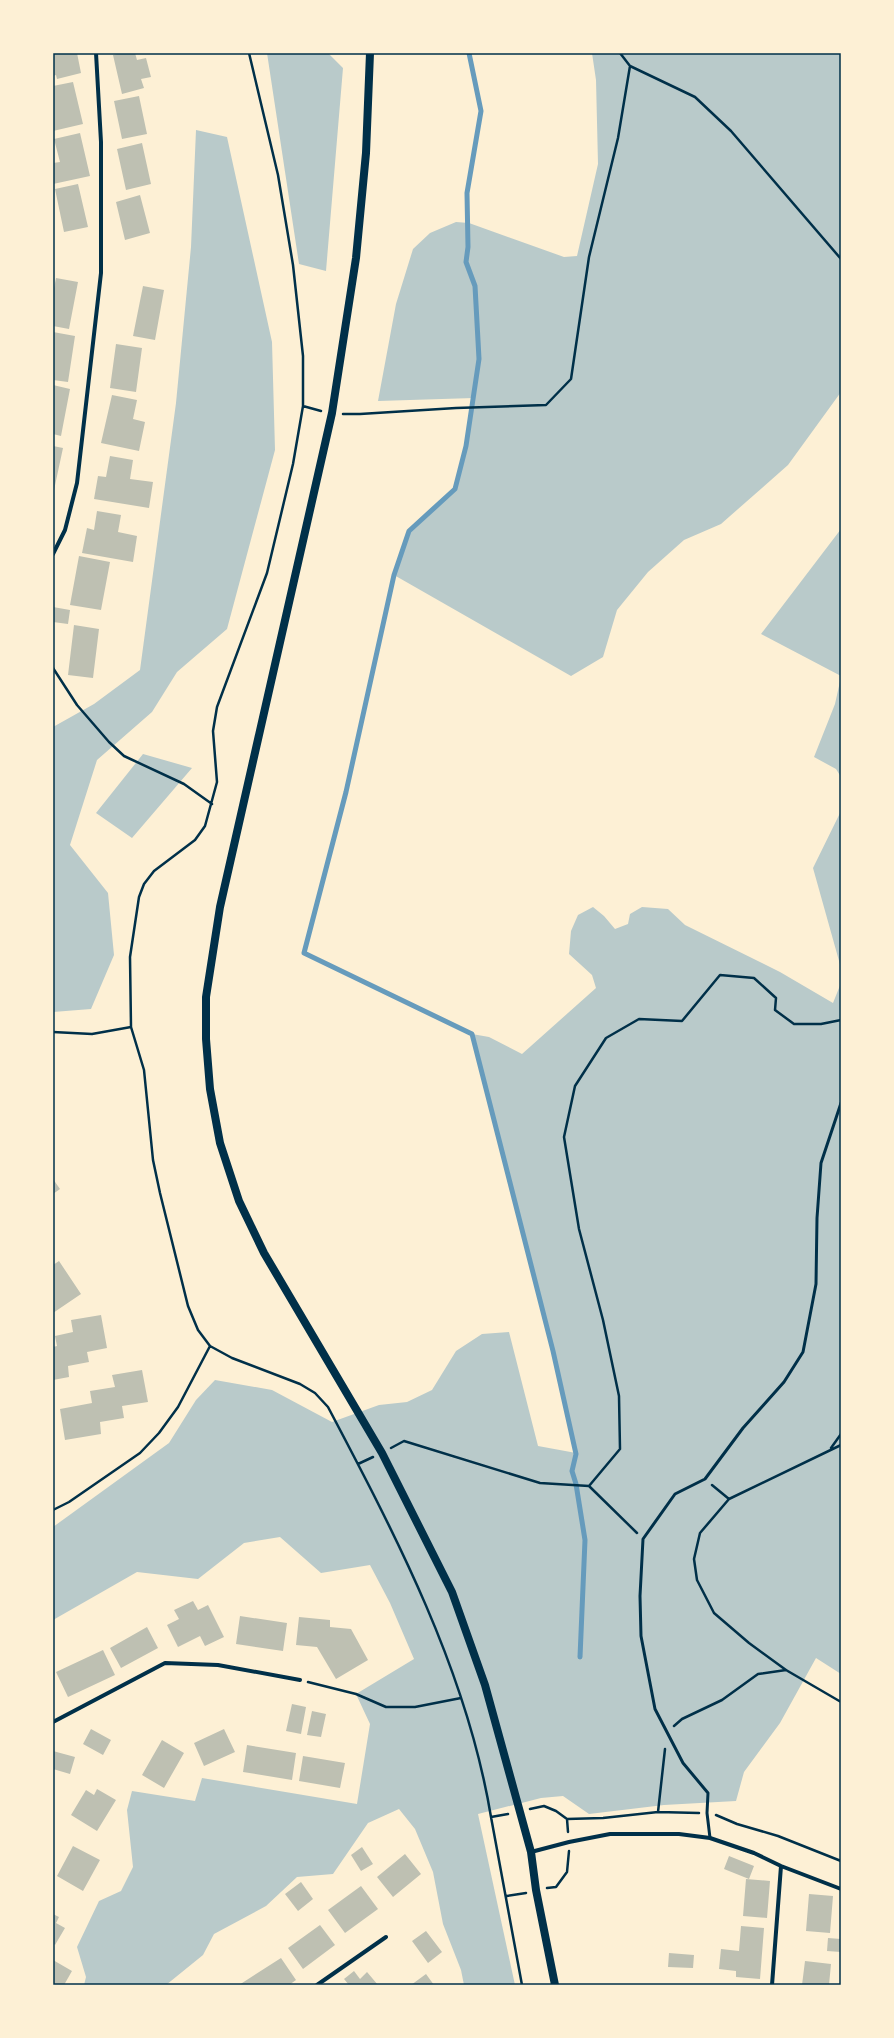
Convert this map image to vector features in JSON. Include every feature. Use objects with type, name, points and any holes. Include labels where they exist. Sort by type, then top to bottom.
[{"type":"main road","points":[[370,53],[366,153],[356,250],[332,413],[220,907],[206,997],[206,1039],[210,1089],[220,1143],[239,1201],[264,1253],[382,1453],[454,1600],[485,1685],[531,1852],[536,1890],[555,1985]]},
{"type":"street","points":[[53,554],[65,530],[77,483],[101,273],[102,142],[96,53]]},
{"type":"street","points":[[53,1722],[165,1663],[218,1665],[300,1680]]},
{"type":"street","points":[[531,1852],[569,1842],[610,1834],[679,1834],[710,1838],[754,1853],[781,1866],[841,1889]]},
{"type":"street","points":[[772,1985],[781,1866]]},
{"type":"street","points":[[317,1985],[386,1937]]},
{"type":"lane","points":[[710,1838],[707,1814],[708,1793],[684,1763],[655,1709],[640,1636],[640,1596],[643,1539],[675,1494],[705,1479],[744,1428],[784,1382],[803,1352],[816,1284],[816,1218],[821,1163],[841,1103]]},
{"type":"path","points":[[249,53],[278,175],[293,264],[303,356],[303,406],[293,464],[267,573],[216,707],[213,731],[217,782],[205,826],[195,840],[154,871],[144,884],[139,897],[130,957],[131,1027],[144,1070],[154,1160],[160,1193],[188,1306],[198,1330],[210,1346],[232,1358],[300,1384],[315,1393],[328,1407],[397,1541],[423,1599],[461,1698],[479,1758],[507,1896],[522,1985]]},
{"type":"path","points":[[620,53],[630,66],[695,97],[731,131],[841,259]]},
{"type":"path","points":[[303,406],[332,413],[360,414],[456,408],[546,406],[571,378],[589,256],[618,138],[630,66]]},
{"type":"path","points":[[53,668],[77,705],[108,742],[124,756],[184,784],[212,804]]},
{"type":"path","points":[[589,1486],[620,1449],[620,1442],[618,1396],[603,1320],[579,1229],[564,1137],[575,1086],[606,1038],[639,1019],[682,1021],[720,975],[754,978],[776,998],[775,1010],[794,1024],[821,1024],[841,1020]]},
{"type":"path","points":[[53,1032],[92,1034],[131,1027]]},
{"type":"path","points":[[53,1510],[69,1502],[140,1452],[159,1433],[178,1407],[210,1346]]},
{"type":"path","points":[[830,1449],[841,1434]]},
{"type":"path","points":[[358,1464],[404,1441],[540,1483],[589,1486],[643,1539]]},
{"type":"path","points":[[841,1445],[729,1499],[700,1533],[694,1559],[697,1580],[714,1613],[749,1643],[786,1670],[841,1702]]},
{"type":"path","points":[[705,1479],[729,1499]]},
{"type":"path","points":[[658,1812],[667,1732],[682,1719],[722,1700],[758,1674],[786,1670]]},
{"type":"path","points":[[300,1680],[356,1694],[386,1707],[415,1707],[461,1698]]},
{"type":"path","points":[[491,1817],[544,1806],[556,1810],[567,1819],[603,1818],[658,1812],[707,1814],[778,1836],[841,1861]]},
{"type":"path","points":[[507,1896],[556,1886],[567,1872],[570,1859],[567,1819]]},
{"type":"shaded area","points":[[267,53],[328,53],[343,68],[326,271],[299,264]]},
{"type":"shaded area","points":[[592,53],[841,53],[841,392],[788,465],[721,524],[684,540],[648,572],[617,610],[603,657],[571,676],[394,575],[409,531],[455,489],[466,446],[474,398],[378,401],[396,304],[413,249],[430,233],[456,222],[469,223],[564,257],[577,256],[598,164],[596,80]]},
{"type":"shaded area","points":[[196,130],[227,137],[272,342],[275,450],[227,629],[177,672],[152,712],[97,760],[70,845],[108,893],[114,955],[91,1009],[53,1012],[53,727],[94,704],[140,670],[176,403],[191,247]]},
{"type":"shaded area","points":[[841,529],[841,676],[761,634]]},
{"type":"shaded area","points":[[841,677],[841,777],[836,769],[814,757],[835,704]]},
{"type":"shaded area","points":[[143,754],[192,768],[132,838],[96,813]]},
{"type":"shaded area","points":[[841,811],[841,968],[813,868]]},
{"type":"shaded area","points":[[593,907],[604,916],[615,929],[628,924],[630,914],[642,907],[668,909],[685,925],[780,972],[833,1003],[841,983],[841,1674],[816,1658],[780,1723],[744,1772],[736,1801],[664,1805],[589,1814],[563,1796],[541,1798],[478,1814],[515,1985],[464,1985],[461,1970],[443,1924],[433,1872],[415,1829],[399,1809],[368,1823],[333,1874],[297,1877],[266,1906],[214,1934],[203,1955],[166,1985],[84,1985],[86,1977],[77,1947],[99,1901],[121,1891],[133,1867],[127,1810],[132,1791],[195,1801],[202,1778],[357,1804],[370,1724],[356,1694],[414,1659],[390,1603],[370,1565],[321,1573],[280,1537],[244,1543],[198,1579],[137,1572],[53,1620],[53,1527],[169,1443],[196,1400],[215,1380],[272,1390],[332,1422],[379,1405],[407,1402],[432,1390],[456,1351],[482,1334],[509,1332],[538,1446],[576,1453],[553,1351],[472,1034],[489,1037],[522,1054],[596,988],[592,975],[569,954],[571,931],[578,915]]},
{"type":"building","points":[[53,53],[77,53],[81,73],[57,79],[56,75],[53,76]]},
{"type":"building","points":[[121,53],[135,53],[137,60],[146,58],[151,77],[141,79],[144,88],[122,94],[113,55]]},
{"type":"building","points":[[73,82],[83,124],[53,131],[53,86]]},
{"type":"building","points":[[139,96],[147,134],[122,139],[114,101]]},
{"type":"building","points":[[80,133],[90,176],[53,184],[53,163],[60,162],[54,139]]},
{"type":"building","points":[[142,143],[151,184],[126,190],[117,149]]},
{"type":"building","points":[[78,184],[88,227],[64,232],[55,189]]},
{"type":"building","points":[[140,195],[150,233],[125,240],[116,202]]},
{"type":"building","points":[[56,278],[78,282],[69,329],[53,326],[53,293]]},
{"type":"building","points":[[143,286],[164,290],[155,340],[133,336]]},
{"type":"building","points":[[53,332],[75,336],[68,382],[53,380]]},
{"type":"building","points":[[116,344],[142,348],[136,392],[110,388]]},
{"type":"building","points":[[53,385],[70,389],[61,436],[53,434]]},
{"type":"building","points":[[112,395],[137,400],[133,419],[145,422],[139,451],[101,443]]},
{"type":"building","points":[[53,446],[63,448],[54,490],[53,490]]},
{"type":"building","points":[[110,456],[133,460],[130,479],[153,482],[149,508],[94,499],[98,476],[106,477]]},
{"type":"building","points":[[97,511],[121,515],[118,532],[137,536],[133,562],[82,553],[87,528],[94,530]]},
{"type":"building","points":[[79,556],[110,562],[101,610],[70,605]]},
{"type":"building","points":[[53,607],[70,610],[68,624],[53,622]]},
{"type":"building","points":[[74,625],[99,629],[93,678],[68,675]]},
{"type":"building","points":[[53,1179],[60,1189],[53,1194]]},
{"type":"building","points":[[59,1261],[81,1294],[53,1313],[53,1265]]},
{"type":"building","points":[[101,1315],[107,1348],[87,1352],[89,1362],[68,1366],[69,1377],[53,1380],[53,1347],[57,1346],[55,1336],[73,1332],[71,1320]]},
{"type":"building","points":[[142,1370],[148,1402],[122,1406],[124,1418],[100,1422],[101,1434],[65,1440],[60,1409],[92,1403],[90,1391],[115,1387],[112,1375]]},
{"type":"building","points":[[193,1601],[198,1610],[208,1605],[224,1637],[205,1646],[200,1636],[178,1647],[167,1625],[179,1619],[174,1610]]},
{"type":"building","points":[[240,1616],[287,1623],[283,1651],[236,1644]]},
{"type":"building","points":[[299,1617],[330,1620],[330,1627],[351,1629],[368,1660],[336,1679],[317,1647],[296,1645]]},
{"type":"building","points":[[147,1627],[158,1648],[121,1668],[110,1648]]},
{"type":"building","points":[[103,1650],[115,1675],[68,1697],[56,1672]]},
{"type":"building","points":[[292,1704],[306,1707],[301,1734],[286,1731]]},
{"type":"building","points":[[312,1711],[326,1714],[321,1737],[307,1735]]},
{"type":"building","points":[[91,1729],[111,1740],[103,1755],[83,1744]]},
{"type":"building","points":[[224,1729],[235,1752],[204,1766],[194,1743]]},
{"type":"building","points":[[162,1740],[184,1753],[164,1788],[142,1775]]},
{"type":"building","points":[[247,1745],[296,1753],[292,1780],[243,1772]]},
{"type":"building","points":[[53,1751],[75,1757],[70,1774],[53,1769]]},
{"type":"building","points":[[303,1756],[345,1763],[340,1788],[299,1781]]},
{"type":"building","points":[[97,1789],[116,1800],[97,1831],[71,1815],[86,1790],[94,1795]]},
{"type":"building","points":[[73,1846],[100,1860],[83,1891],[57,1876]]},
{"type":"building","points":[[362,1847],[373,1864],[361,1871],[351,1855]]},
{"type":"building","points":[[405,1854],[421,1874],[393,1897],[377,1877]]},
{"type":"building","points":[[729,1856],[754,1866],[749,1879],[724,1869]]},
{"type":"building","points":[[746,1879],[770,1881],[767,1918],[743,1916]]},
{"type":"building","points":[[301,1882],[313,1899],[298,1911],[285,1894]]},
{"type":"building","points":[[361,1886],[378,1909],[345,1933],[328,1910]]},
{"type":"building","points":[[809,1894],[833,1896],[830,1933],[806,1931]]},
{"type":"building","points":[[53,1914],[59,1917],[56,1923],[65,1928],[55,1945],[53,1943]]},
{"type":"building","points":[[320,1925],[335,1945],[303,1969],[288,1948]]},
{"type":"building","points":[[741,1926],[764,1928],[760,1979],[736,1977],[736,1971],[719,1969],[721,1949],[739,1951]]},
{"type":"building","points":[[426,1931],[442,1952],[428,1963],[412,1941]]},
{"type":"building","points":[[828,1938],[841,1939],[841,1952],[827,1951]]},
{"type":"building","points":[[669,1953],[694,1955],[693,1968],[668,1967]]},
{"type":"building","points":[[281,1958],[296,1980],[289,1985],[239,1985]]},
{"type":"building","points":[[53,1960],[72,1971],[64,1985],[53,1985]]},
{"type":"building","points":[[805,1961],[831,1964],[829,1985],[802,1985]]},
{"type":"building","points":[[354,1971],[360,1979],[367,1972],[378,1985],[349,1985],[344,1979]]},
{"type":"building","points":[[426,1974],[434,1985],[411,1985]]},
{"type":"waterway","points":[[469,53],[481,111],[467,193],[468,247],[466,262],[475,286],[479,359],[466,446],[455,489],[409,531],[394,575],[346,792],[304,953],[472,1034],[553,1351],[576,1454],[572,1471],[576,1484],[585,1540],[580,1657]]}]
